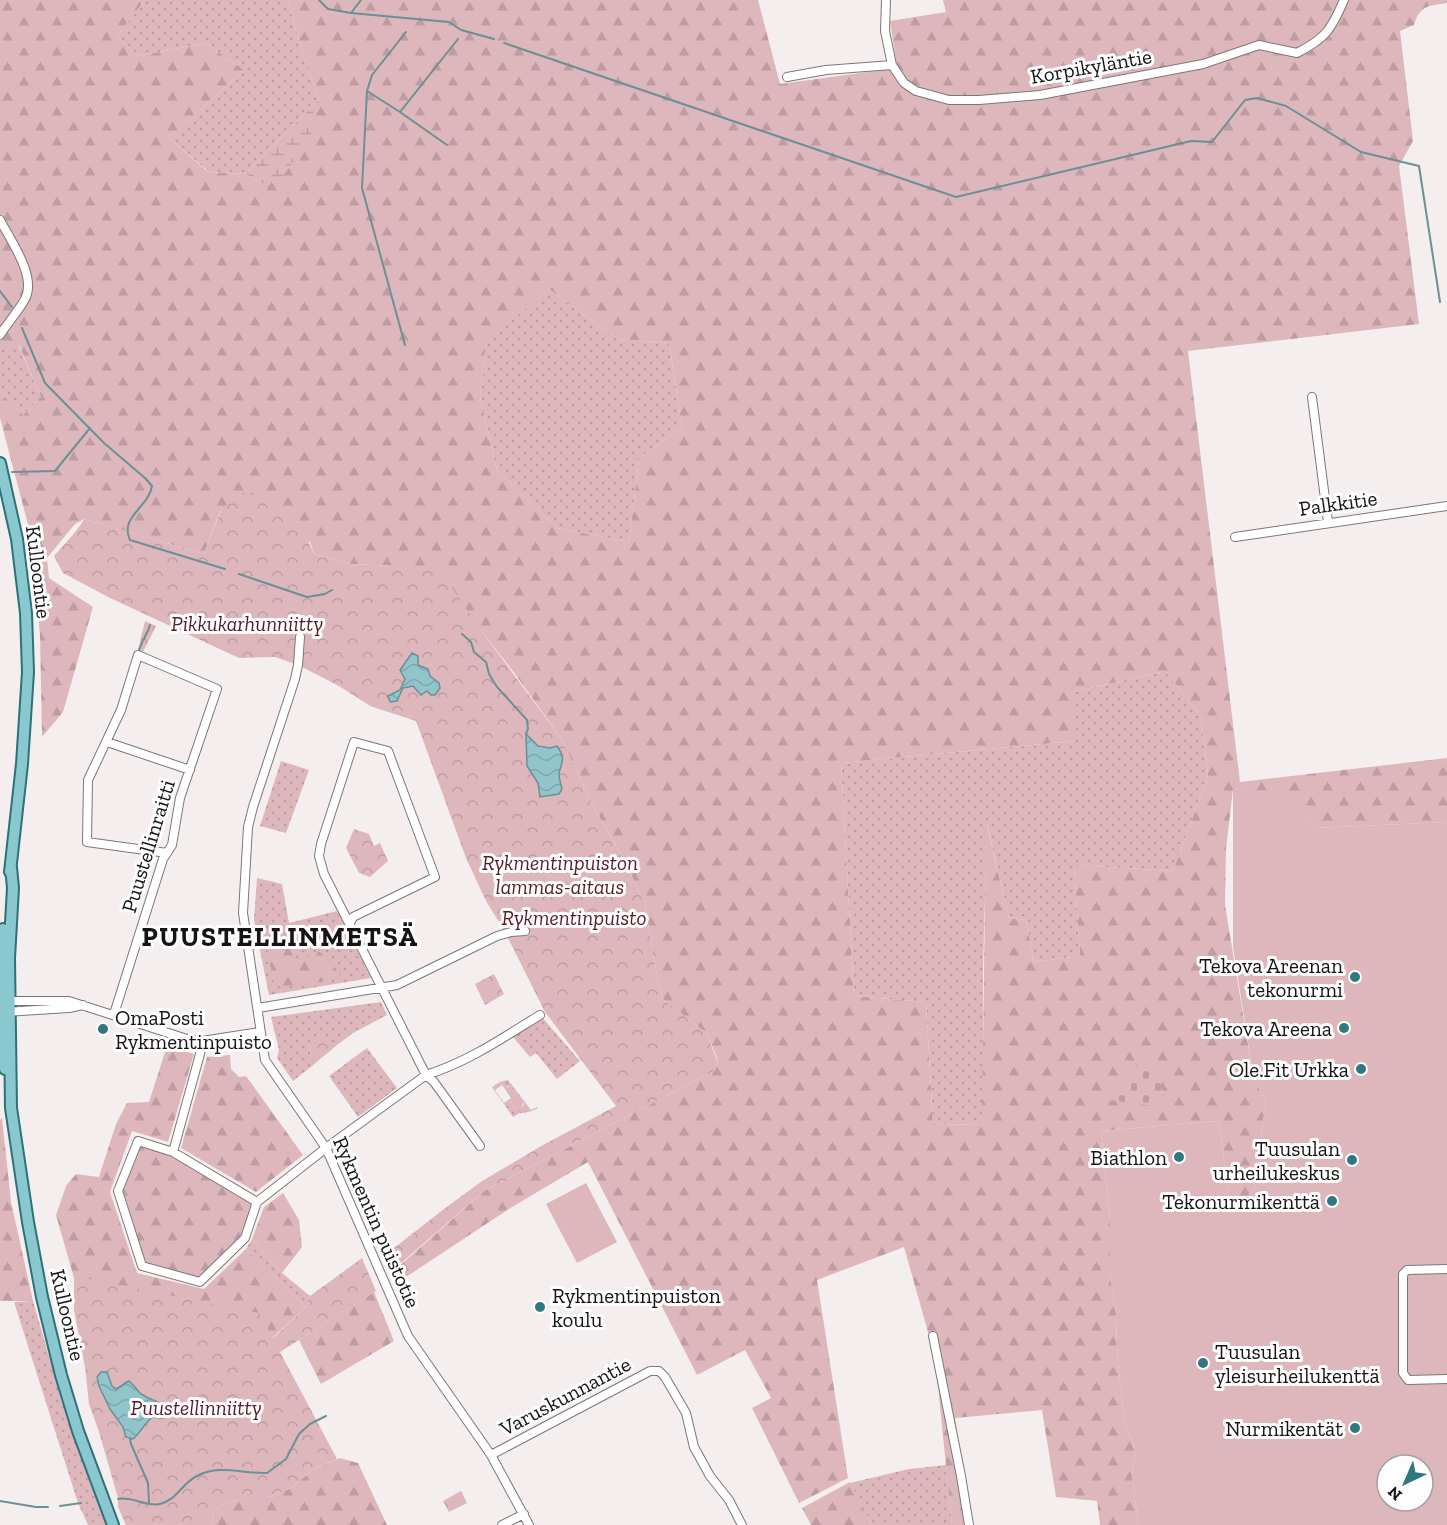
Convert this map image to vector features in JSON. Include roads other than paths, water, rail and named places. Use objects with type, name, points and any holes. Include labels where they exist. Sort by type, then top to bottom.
[{"type":"main road","name":"Kulloontie","points":[[0,463],[17,539],[26,613],[28,672],[23,758],[11,867],[13,888],[5,1007],[6,1089],[42,1297],[78,1431],[114,1525]]},
{"type":"street","name":"Korpikyläntie","points":[[886,0],[885,31],[892,65],[904,83],[916,91],[949,100],[1040,95],[1203,64],[1259,45],[1297,54],[1317,42],[1332,27],[1344,0]]},
{"type":"street","points":[[787,77],[826,70],[892,65]]},
{"type":"street","points":[[0,220],[26,271],[29,285],[26,297],[0,334]]},
{"type":"street","points":[[1312,397],[1328,522]]},
{"type":"street","name":"Palkkitie","points":[[1234,537],[1447,506]]},
{"type":"street","name":"Rykmentin puistotie","points":[[300,637],[295,680],[249,821],[243,912],[263,1053],[267,1065],[326,1148],[403,1326],[418,1352],[491,1455],[529,1525]]},
{"type":"street","name":"Puustellinraitti","points":[[106,742],[121,710],[138,655],[217,689],[179,802],[175,835],[114,1014]]},
{"type":"street","points":[[167,854],[87,842],[88,780],[106,742],[190,770]]},
{"type":"street","points":[[350,923],[353,917],[435,877],[388,751],[354,742],[321,844],[319,856],[324,874],[426,1075],[434,1082],[480,1146]]},
{"type":"street","points":[[258,1008],[397,985],[497,936],[525,931]]},
{"type":"street","points":[[5,1007],[69,1008],[84,1005],[187,1039],[202,1041],[260,1032]]},
{"type":"street","points":[[257,1202],[173,1152],[138,1141],[118,1191],[142,1266],[200,1282],[245,1238],[257,1202],[426,1075],[441,1071],[489,1047],[540,1015]]},
{"type":"street","points":[[173,1152],[202,1041]]},
{"type":"street","points":[[1447,1269],[1407,1270],[1403,1274],[1402,1315],[1404,1377],[1408,1380],[1447,1379]]},
{"type":"street","points":[[933,1336],[969,1525]]},
{"type":"street","name":"Varuskunnantie","points":[[491,1455],[650,1371],[659,1371],[665,1377],[686,1413],[694,1447],[710,1476],[729,1500],[742,1525]]},
{"type":"street","points":[[502,1525],[524,1514]]},
{"type":"water","points":[[412,653],[418,656],[418,665],[428,669],[430,676],[439,683],[440,688],[435,695],[427,691],[421,695],[413,686],[403,688],[397,701],[390,702],[388,696],[400,690],[405,679],[400,670]]},
{"type":"water","points":[[526,734],[538,746],[550,748],[557,746],[562,754],[559,774],[562,789],[559,794],[540,797],[538,783],[527,766]]},
{"type":"water","points":[[101,1372],[107,1372],[112,1386],[116,1389],[129,1381],[144,1396],[159,1403],[164,1410],[163,1418],[153,1417],[133,1439],[126,1437],[123,1427],[110,1409],[99,1386],[97,1377]]},
{"type":"waterway","points":[[319,0],[328,9],[351,13],[361,0]]},
{"type":"waterway","points":[[351,13],[449,22],[461,30],[494,39]]},
{"type":"waterway","points":[[405,345],[362,188],[367,91],[372,75],[406,32]]},
{"type":"waterway","points":[[447,145],[400,112],[458,39]]},
{"type":"waterway","points":[[504,43],[956,197],[1191,141],[1212,142],[1245,100],[1257,98],[1286,106],[1361,152],[1419,166],[1440,302]]},
{"type":"waterway","points":[[367,91],[400,112]]},
{"type":"waterway","points":[[0,291],[12,307]]},
{"type":"waterway","points":[[22,328],[45,383],[104,443],[152,486],[146,500],[128,525],[130,540],[225,569]]},
{"type":"waterway","points":[[12,472],[55,471],[90,428]]},
{"type":"waterway","points":[[239,574],[307,597],[325,594],[332,590]]},
{"type":"waterway","points":[[148,631],[150,625]]},
{"type":"waterway","points":[[144,639],[147,632]]},
{"type":"waterway","points":[[462,634],[471,642],[474,652],[486,662],[489,674],[497,687],[527,720],[526,734]]},
{"type":"waterway","points":[[139,650],[143,640]]},
{"type":"waterway","points":[[118,1499],[155,1505],[171,1499],[192,1479],[206,1472],[223,1470],[267,1473],[286,1459],[299,1434],[310,1424],[326,1416]]},
{"type":"waterway","points":[[130,1439],[148,1483],[149,1503]]},
{"type":"waterway","points":[[0,1501],[48,1507]]},
{"type":"waterway","points":[[60,1506],[81,1503]]},
{"type":"place","name":"Tekova Areenan tekonurmi","points":[[1355,977]]},
{"type":"place","name":"Tekova Areena","points":[[1344,1028]]},
{"type":"place","name":"OmaPosti Rykmentinpuisto","points":[[103,1029]]},
{"type":"place","name":"Ole.Fit Urkka","points":[[1361,1069]]},
{"type":"place","name":"Biathlon","points":[[1179,1157]]},
{"type":"place","name":"Tuusulan urheilukeskus","points":[[1352,1160]]},
{"type":"place","name":"Tekonurmikenttä","points":[[1332,1201]]},
{"type":"place","name":"Rykmentinpuiston koulu","points":[[540,1307]]},
{"type":"place","name":"Tuusulan yleisurheilukenttä","points":[[1203,1363]]},
{"type":"place","name":"Nurmikentät","points":[[1355,1428]]},
{"type":"district","name":"PUUSTELLINMETSÄ","points":[[280,937]]},
{"type":"park label","name":"Pikkukarhunniitty","points":[[247,623]]},
{"type":"park label","name":"Rykmentinpuiston lammas-aitaus","points":[[560,874]]},
{"type":"park label","name":"Rykmentinpuisto","points":[[574,917]]},
{"type":"park label","name":"Puustellinniitty","points":[[196,1407]]}]
